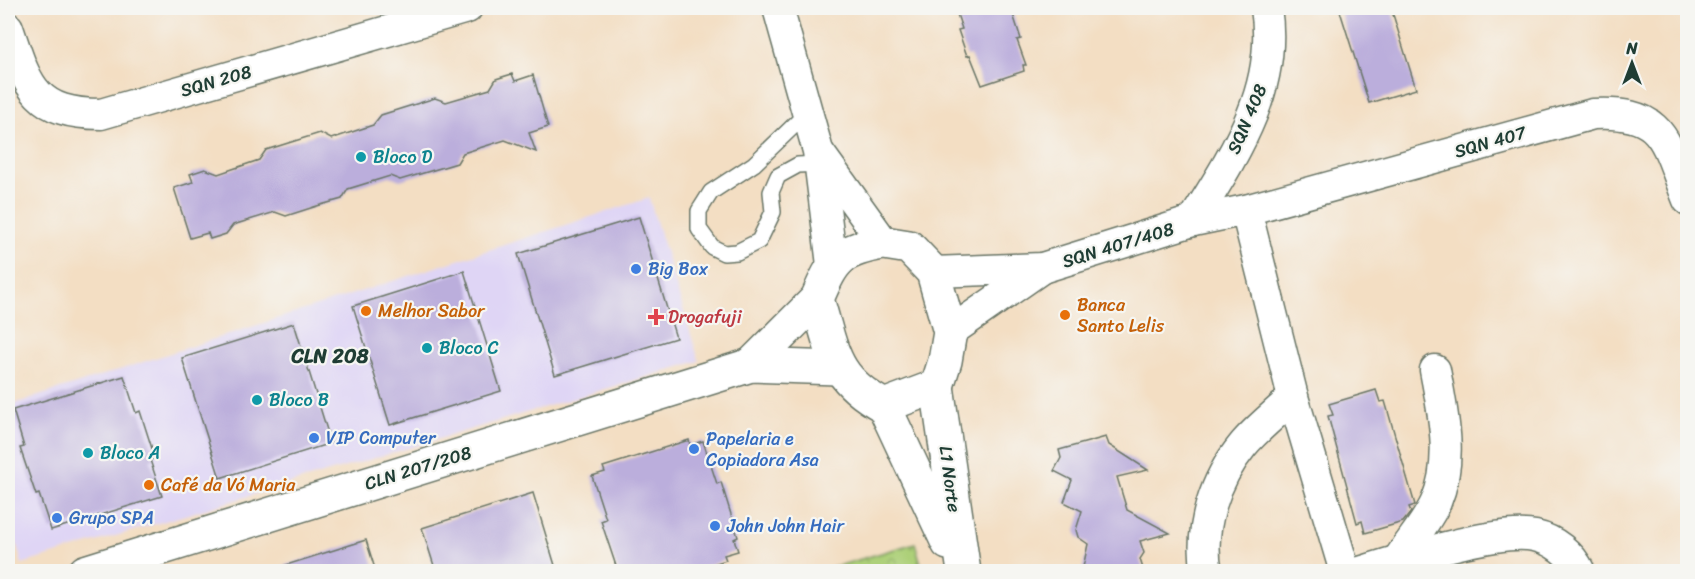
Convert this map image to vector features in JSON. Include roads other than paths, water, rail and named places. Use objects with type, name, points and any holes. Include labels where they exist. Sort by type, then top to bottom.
[{"type":"street","name":"SQN 208","points":[[8,28],[25,79],[33,90],[48,103],[59,108],[75,113],[101,114],[467,8]]},
{"type":"street","points":[[778,8],[819,158],[832,265]]},
{"type":"street","name":"SQN 408","points":[[1193,221],[1241,142],[1256,108],[1266,70],[1269,29],[1266,8]]},
{"type":"street","name":"SQN 407","points":[[1193,221],[1246,210],[1540,127],[1593,114],[1614,113],[1647,121],[1663,136],[1688,200]]},
{"type":"street","points":[[819,158],[884,243]]},
{"type":"street","points":[[1246,210],[1293,397],[1345,572]]},
{"type":"street","name":"SQN 407/408","points":[[933,272],[1042,268],[1193,221]]},
{"type":"street","points":[[884,243],[909,247],[933,272],[950,332],[945,361],[937,386],[884,406],[862,394],[837,368],[817,299],[832,265],[856,247],[884,243]]},
{"type":"street","name":"SQN 407/408","points":[[950,332],[1042,268]]},
{"type":"street","name":"CLN 207/208","points":[[751,364],[817,299]]},
{"type":"street","name":"CLN 207/208","points":[[86,572],[751,364],[837,368]]},
{"type":"street","points":[[1398,560],[1435,503],[1444,477],[1446,445],[1435,370]]},
{"type":"street","name":"L1 Norte","points":[[937,386],[962,572]]},
{"type":"street","points":[[1208,572],[1206,522],[1224,475],[1243,445],[1293,397]]},
{"type":"street","name":"L1 Norte","points":[[884,406],[962,572]]},
{"type":"street","points":[[1360,572],[1468,543],[1525,534],[1553,542],[1565,551],[1580,572]]},
{"type":"lane","points":[[807,113],[754,164],[711,192],[699,212],[699,229],[712,247],[724,253],[737,252],[759,241],[773,212],[771,192],[778,176],[798,165],[819,158]]},
{"type":"place","name":"Bloco D","points":[[361,157]]},
{"type":"place","name":"Big Box","points":[[636,269]]},
{"type":"place","name":"Melhor Sabor","points":[[366,311]]},
{"type":"place","name":"Banca Santo Lelis","points":[[1065,315]]},
{"type":"place","name":"Drogafuji","points":[[656,317]]},
{"type":"place","name":"Bloco C","points":[[427,348]]},
{"type":"place","name":"Bloco B","points":[[257,400]]},
{"type":"place","name":"VIP Computer","points":[[314,438]]},
{"type":"place","name":"Papelaria e Copiadora Asa","points":[[694,449]]},
{"type":"place","name":"Bloco A","points":[[88,453]]},
{"type":"place","name":"Café da Vó Maria","points":[[149,485]]},
{"type":"place","name":"Grupo SPA","points":[[57,518]]},
{"type":"place","name":"John John Hair","points":[[715,526]]},
{"type":"district","name":"CLN 208","points":[[330,356]]}]
